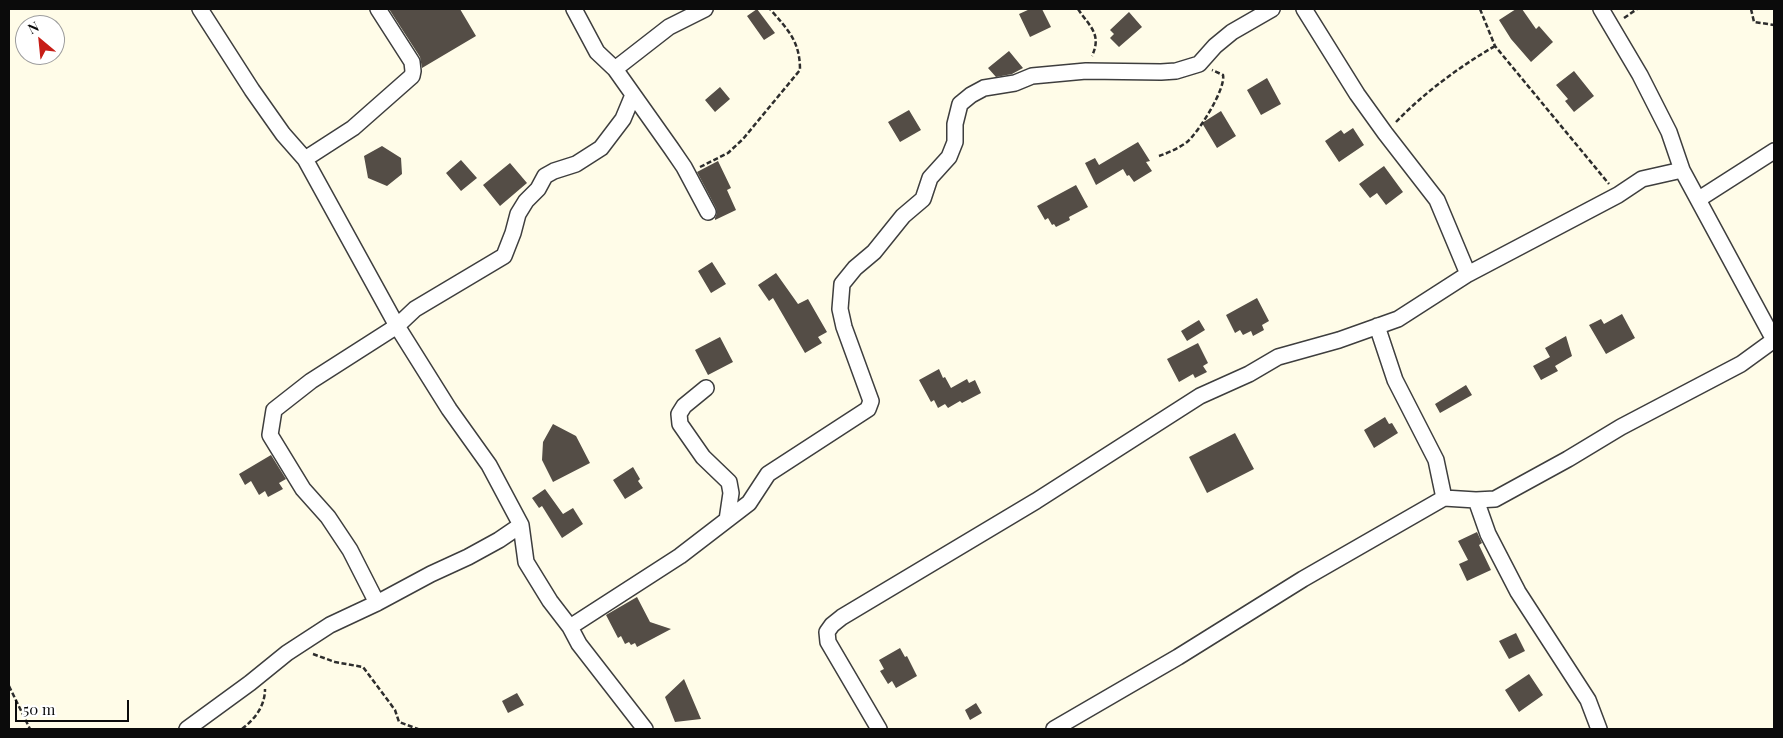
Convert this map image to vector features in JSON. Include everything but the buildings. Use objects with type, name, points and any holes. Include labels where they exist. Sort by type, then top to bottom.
[{"type":"street","points":[[200,9],[252,90],[283,134],[305,159],[397,326],[449,409],[490,465],[521,525],[526,562],[550,602],[570,627],[579,644],[645,729]]},
{"type":"street","points":[[305,159],[353,128],[412,76],[412,62],[378,9]]},
{"type":"street","points":[[574,9],[598,52],[615,69],[672,148],[708,212]]},
{"type":"street","points":[[615,69],[669,28],[705,9]]},
{"type":"street","points":[[570,627],[680,556],[749,503],[768,474],[868,409],[871,401],[844,327],[840,309],[842,284],[855,268],[874,252],[903,216],[923,199],[930,178],[948,157],[955,142],[955,124],[960,104],[984,88],[1015,83],[1032,76],[1086,71],[1176,71],[1199,64],[1215,46],[1232,32],[1272,9]]},
{"type":"street","points":[[1304,9],[1357,94],[1436,200],[1468,274]]},
{"type":"street","points":[[1054,729],[1178,657],[1303,579],[1444,498],[1476,500],[1495,498],[1568,459],[1621,427],[1740,364],[1774,340],[1682,170],[1669,132],[1640,75],[1602,9]]},
{"type":"street","points":[[377,603],[350,550],[328,517],[303,489],[270,435],[274,410],[311,381],[397,326],[415,309],[504,256],[518,214],[526,201],[538,189],[545,176],[576,164],[601,148],[624,119],[633,95]]},
{"type":"street","points":[[1699,199],[1774,151]]},
{"type":"street","points":[[879,729],[828,642],[827,632],[832,625],[853,610],[1036,501],[1200,396],[1249,374],[1278,357],[1339,340],[1398,319],[1468,274],[1618,195],[1642,179],[1682,170]]},
{"type":"street","points":[[1377,326],[1395,380],[1436,460],[1444,498]]},
{"type":"street","points":[[706,388],[684,406],[679,414],[680,424],[703,457],[729,482],[731,493],[727,520]]},
{"type":"street","points":[[1476,500],[1488,534],[1518,592],[1588,700],[1599,729]]},
{"type":"street","points":[[187,729],[298,646],[330,625],[468,557],[521,525]]},
{"type":"path","points":[[687,174],[728,153],[744,139],[800,70],[800,58],[794,38],[770,9]]},
{"type":"path","points":[[1078,9],[1097,39],[1097,46],[1086,71]]},
{"type":"path","points":[[1480,9],[1495,46],[1618,195]]},
{"type":"path","points":[[1751,9],[1754,22],[1774,25]]},
{"type":"path","points":[[1385,133],[1415,102],[1471,60],[1495,46]]},
{"type":"path","points":[[1159,156],[1188,141],[1214,104],[1222,88],[1223,75],[1199,64]]},
{"type":"path","points":[[298,646],[319,657],[363,667],[395,710],[399,722],[418,729]]},
{"type":"path","points":[[242,729],[254,720],[265,699],[266,670]]},
{"type":"path","points":[[9,686],[30,729]]}]
